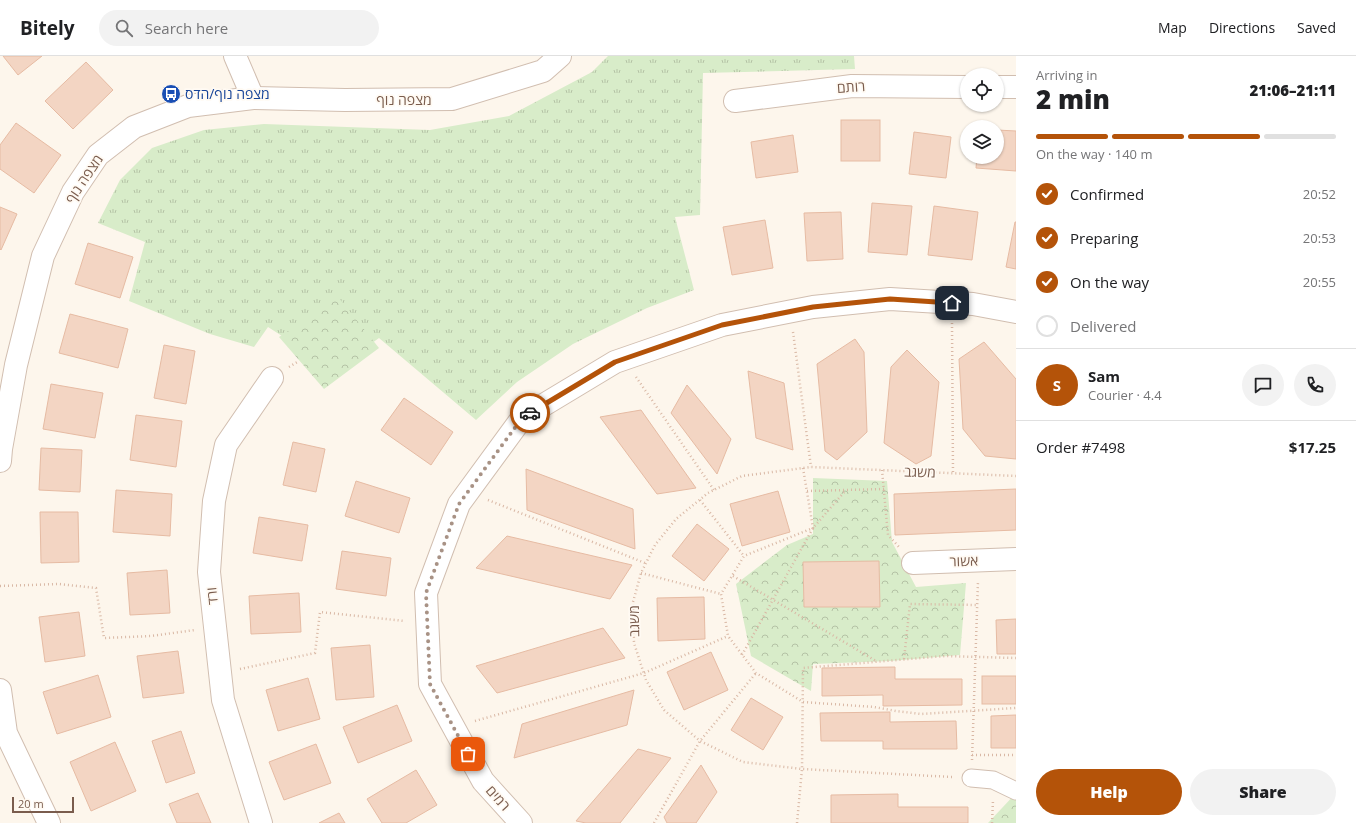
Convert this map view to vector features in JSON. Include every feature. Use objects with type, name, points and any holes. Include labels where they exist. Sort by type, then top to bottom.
[{"type":"street","points":[[236,56],[253,98]]},
{"type":"street","name":"מצפה נוף","points":[[0,461],[16,365],[43,256],[72,192],[98,156],[134,127],[188,106],[253,98],[345,100],[452,99],[543,71],[560,56]]},
{"type":"street","name":"רותם","points":[[735,101],[852,86],[960,86]]},
{"type":"street","points":[[1004,87],[1016,87]]},
{"type":"street","name":"רמים","points":[[521,823],[483,781],[430,684],[426,593],[459,504],[522,418],[615,362],[722,325],[813,307],[890,299],[973,304],[1016,312]]},
{"type":"street","name":"ורד","points":[[261,823],[223,700],[209,572],[214,501],[226,445],[272,378]]},
{"type":"street","name":"אשור","points":[[913,563],[1016,559]]},
{"type":"street","points":[[0,690],[6,733],[49,823]]},
{"type":"street","points":[[971,778],[993,780],[1016,791]]},
{"type":"path","points":[[952,303],[953,474]]},
{"type":"path","points":[[790,311],[811,467]]},
{"type":"path","points":[[624,359],[714,490]]},
{"type":"path","name":"משגב","points":[[971,778],[904,773],[802,769],[743,762],[700,741],[664,710],[646,680],[634,643],[632,602],[641,573],[655,544],[676,519],[714,490],[742,476],[811,467],[1016,476]]},
{"type":"path","points":[[803,468],[813,528]]},
{"type":"path","points":[[882,470],[888,534],[913,563]]},
{"type":"path","points":[[807,491],[884,489]]},
{"type":"path","points":[[742,655],[813,528],[846,490]]},
{"type":"path","points":[[468,492],[645,564]]},
{"type":"path","points":[[700,500],[744,556]]},
{"type":"path","points":[[813,528],[744,556],[722,594],[728,636],[756,673],[803,702],[874,708],[921,714],[1016,708]]},
{"type":"path","points":[[971,778],[978,560]]},
{"type":"path","points":[[641,573],[722,594]]},
{"type":"path","points":[[732,576],[876,661]]},
{"type":"path","points":[[0,586],[59,584],[96,588],[104,638],[151,636],[216,628]]},
{"type":"path","points":[[904,659],[910,604],[977,605]]},
{"type":"path","points":[[220,673],[315,653],[320,612],[428,624]]},
{"type":"path","points":[[454,728],[644,673],[728,636]]},
{"type":"path","points":[[796,823],[802,769],[803,668],[945,656],[1016,658]]},
{"type":"path","points":[[654,823],[700,741],[756,673]]},
{"type":"path","points":[[972,755],[1016,754]]},
{"type":"green space","points":[[608,56],[854,56],[855,69],[703,73],[700,215],[675,217],[694,290],[647,308],[573,344],[517,382],[476,420],[379,338],[335,370],[268,327],[254,347],[210,334],[129,301],[145,242],[98,223],[120,180],[152,148],[204,130],[264,124],[430,130],[509,116],[592,72]]},
{"type":"green space","points":[[338,297],[379,348],[324,389],[279,337]]},
{"type":"green space","points":[[813,478],[887,481],[892,542],[916,587],[966,583],[960,655],[890,661],[813,664],[811,691],[751,656],[736,584],[787,545],[813,534]]},
{"type":"green space","points":[[1016,793],[1016,823],[988,823]]},
{"type":"building","points":[[3,56],[42,56],[18,75]]},
{"type":"building","points":[[86,62],[113,90],[73,129],[45,101]]},
{"type":"building","points":[[841,120],[880,120],[880,161],[841,161]]},
{"type":"building","points":[[16,123],[61,155],[34,193],[0,169],[0,145]]},
{"type":"building","points":[[1004,130],[1016,131],[1016,171],[976,168],[976,164],[1004,164]]},
{"type":"building","points":[[914,132],[951,137],[946,178],[909,174]]},
{"type":"building","points":[[793,135],[798,172],[756,178],[751,142]]},
{"type":"building","points":[[872,203],[912,206],[907,255],[868,252]]},
{"type":"building","points":[[934,206],[978,212],[972,260],[928,255]]},
{"type":"building","points":[[0,207],[17,214],[1,250],[0,249]]},
{"type":"building","points":[[841,212],[843,259],[807,261],[804,213]]},
{"type":"building","points":[[765,220],[773,268],[732,275],[723,227]]},
{"type":"building","points":[[1016,222],[1016,269],[1006,267]]},
{"type":"building","points":[[88,243],[133,257],[120,298],[75,284]]},
{"type":"building","points":[[70,314],[128,329],[118,368],[59,353]]},
{"type":"building","points":[[855,339],[864,352],[867,432],[837,460],[825,451],[817,364]]},
{"type":"building","points":[[984,342],[1016,379],[1016,459],[985,456],[963,429],[959,359]]},
{"type":"building","points":[[164,345],[195,351],[186,404],[154,398]]},
{"type":"building","points":[[907,350],[939,382],[931,456],[916,464],[884,443],[891,367]]},
{"type":"building","points":[[748,371],[784,383],[793,450],[756,438]]},
{"type":"building","points":[[51,384],[103,393],[95,438],[43,429]]},
{"type":"building","points":[[687,385],[731,439],[717,474],[671,413]]},
{"type":"building","points":[[404,398],[453,432],[431,465],[381,430]]},
{"type":"building","points":[[641,410],[696,488],[657,494],[600,417]]},
{"type":"building","points":[[136,415],[182,421],[176,467],[130,460]]},
{"type":"building","points":[[293,442],[325,449],[316,492],[283,485]]},
{"type":"building","points":[[41,448],[82,450],[80,492],[39,490]]},
{"type":"building","points":[[526,469],[633,509],[635,549],[527,510]]},
{"type":"building","points":[[356,481],[410,498],[399,533],[345,516]]},
{"type":"building","points":[[1016,489],[1016,530],[895,535],[894,494]]},
{"type":"building","points":[[116,490],[172,494],[170,536],[113,532]]},
{"type":"building","points":[[778,491],[790,532],[742,546],[730,504]]},
{"type":"building","points":[[40,512],[78,512],[79,562],[41,563]]},
{"type":"building","points":[[259,517],[308,525],[302,561],[253,553]]},
{"type":"building","points":[[697,524],[729,549],[704,581],[672,556]]},
{"type":"building","points":[[507,536],[632,565],[610,599],[476,568]]},
{"type":"building","points":[[342,551],[391,558],[386,596],[336,589]]},
{"type":"building","points":[[879,561],[880,607],[804,607],[803,562]]},
{"type":"building","points":[[167,570],[170,613],[130,615],[127,573]]},
{"type":"building","points":[[299,593],[301,632],[251,634],[249,596]]},
{"type":"building","points":[[704,597],[705,639],[658,641],[657,598]]},
{"type":"building","points":[[79,612],[85,656],[45,662],[39,617]]},
{"type":"building","points":[[1016,619],[1016,654],[997,654],[996,620]]},
{"type":"building","points":[[603,628],[625,658],[497,693],[476,666]]},
{"type":"building","points":[[370,645],[374,697],[336,700],[331,648]]},
{"type":"building","points":[[178,651],[184,693],[143,698],[137,656]]},
{"type":"building","points":[[711,652],[728,690],[684,710],[667,672]]},
{"type":"building","points":[[895,667],[895,679],[962,679],[962,705],[883,706],[883,695],[822,696],[822,668]]},
{"type":"building","points":[[98,675],[111,717],[57,734],[43,692]]},
{"type":"building","points":[[982,676],[1016,676],[1016,704],[982,704]]},
{"type":"building","points":[[308,678],[320,719],[278,731],[266,690]]},
{"type":"building","points":[[634,690],[627,725],[514,758],[522,724]]},
{"type":"building","points":[[751,698],[783,717],[763,750],[731,730]]},
{"type":"building","points":[[397,705],[412,741],[358,763],[343,727]]},
{"type":"building","points":[[890,712],[890,722],[956,721],[957,749],[883,749],[883,741],[821,741],[820,713]]},
{"type":"building","points":[[1016,715],[1016,748],[991,748],[991,716]]},
{"type":"building","points":[[181,731],[195,773],[166,783],[152,741]]},
{"type":"building","points":[[115,742],[136,791],[91,811],[70,762]]},
{"type":"building","points":[[316,744],[331,783],[284,800],[269,762]]},
{"type":"building","points":[[638,749],[671,758],[620,823],[586,823],[576,821]]},
{"type":"building","points":[[701,765],[717,792],[696,823],[667,823],[664,817]]},
{"type":"building","points":[[416,770],[437,805],[406,823],[382,823],[367,799]]},
{"type":"building","points":[[198,793],[211,823],[177,823],[169,804]]},
{"type":"building","points":[[898,794],[898,807],[968,807],[968,823],[831,823],[831,795]]},
{"type":"building","points":[[339,813],[345,823],[319,823]]},
{"type":"way so far","points":[[468,754],[430,684],[426,593],[459,504],[522,418],[530,413]]},
{"type":"place","name":"מצפה נוף/הדס","points":[[171,94]]},
{"type":"route","points":[[530,413],[615,362],[722,325],[813,307],[890,299],[952,303]]}]
